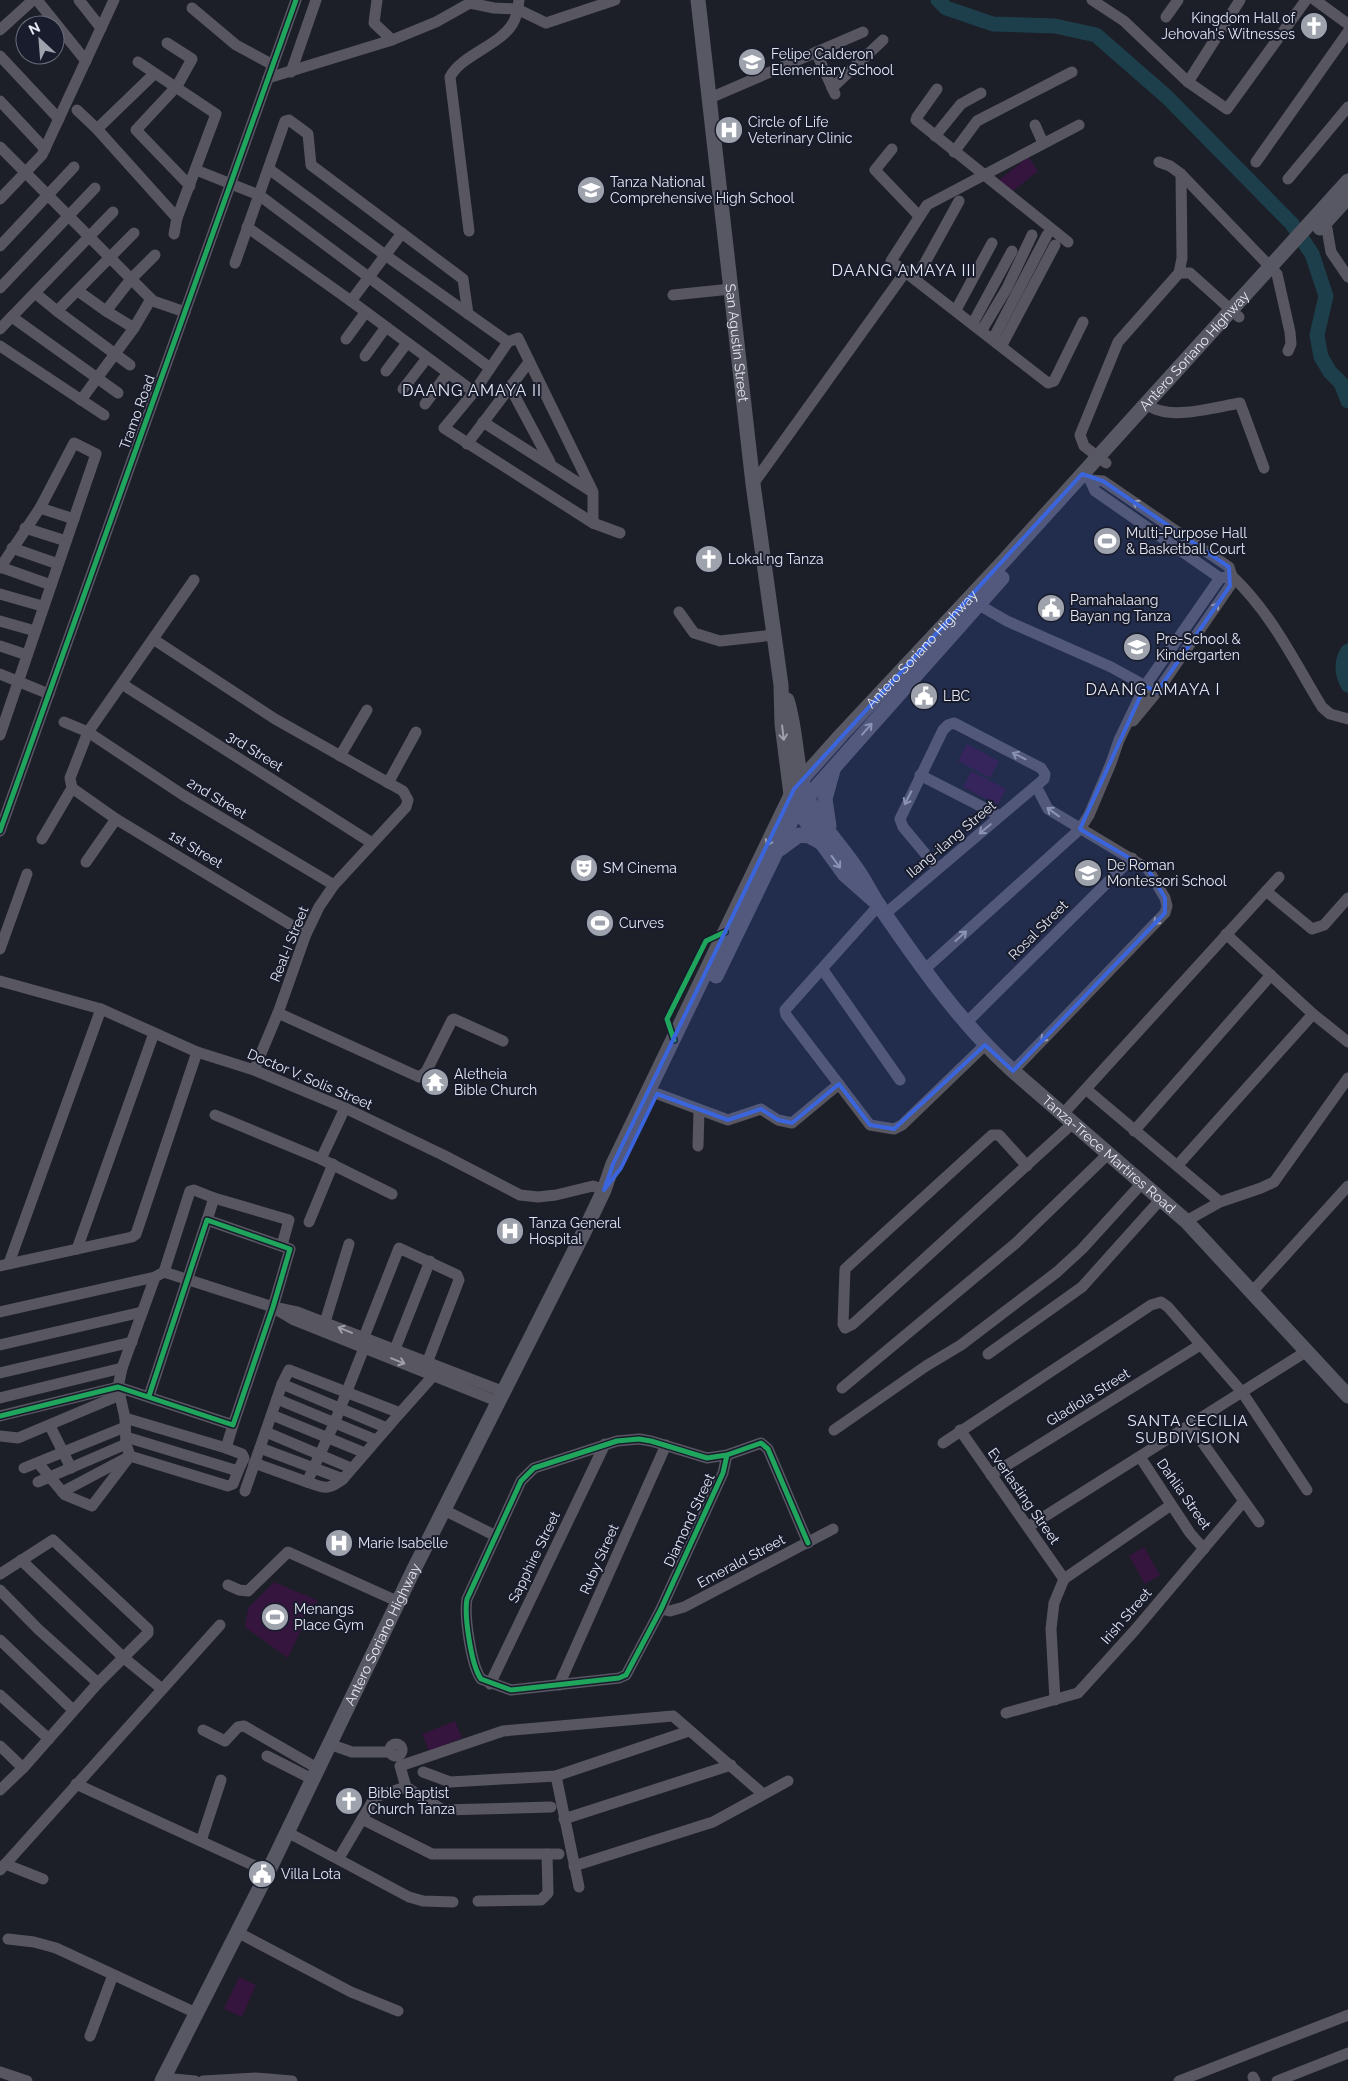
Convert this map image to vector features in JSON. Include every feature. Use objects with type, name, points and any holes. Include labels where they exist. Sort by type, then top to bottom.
[{"type":"main road","name":"San Agustin Street","points":[[698,0],[753,484],[782,685],[794,722],[801,780]]},
{"type":"main road","name":"Antero Soriano Highway","points":[[163,2080],[268,1872],[444,1510],[604,1190],[613,1164],[798,800],[835,766],[974,602],[1316,225],[1348,182]]},
{"type":"main road","name":"Antero Soriano Highway","points":[[1316,225],[1348,198]]},
{"type":"main road","name":"Antero Soriano Highway","points":[[801,780],[842,734],[974,602]]},
{"type":"main road","name":"San Agustin Street","points":[[782,685],[782,724],[798,800]]},
{"type":"main road","points":[[777,852],[789,840],[799,835],[827,840],[825,810],[827,788],[835,766]]},
{"type":"main road","name":"Tanza-Trece Martires Road","points":[[801,780],[798,800],[827,840],[856,868],[882,910],[985,1046],[1186,1221],[1348,1396]]},
{"type":"main road","name":"Antero Soriano Highway","points":[[604,1190],[621,1168],[658,1094],[777,852],[798,800]]},
{"type":"street","points":[[0,30],[33,0]]},
{"type":"street","points":[[37,0],[86,61]]},
{"type":"street","points":[[79,0],[101,28]]},
{"type":"street","points":[[1,196],[42,155],[114,0]]},
{"type":"street","name":"Tramo Road","points":[[0,832],[296,0]]},
{"type":"street","points":[[291,72],[316,0]]},
{"type":"street","points":[[377,0],[374,23],[392,40]]},
{"type":"street","points":[[268,78],[392,40],[436,22],[469,1],[494,8],[518,4],[546,23],[615,0]]},
{"type":"street","points":[[1092,0],[1124,21],[1188,82],[1227,109],[1306,0]]},
{"type":"street","points":[[1166,17],[1178,0]]},
{"type":"street","points":[[1188,82],[1240,0]]},
{"type":"street","points":[[1315,0],[1348,24]]},
{"type":"street","points":[[469,231],[450,77],[454,70],[494,41],[513,24],[518,4]]},
{"type":"street","points":[[192,8],[236,45],[273,65]]},
{"type":"street","points":[[710,98],[863,32]]},
{"type":"street","points":[[1256,162],[1348,32]]},
{"type":"street","points":[[816,52],[834,92],[883,40]]},
{"type":"street","points":[[167,43],[192,58],[177,86],[136,130],[190,186]]},
{"type":"street","points":[[0,56],[59,119]]},
{"type":"street","points":[[138,62],[154,74],[177,86],[216,114],[177,218],[174,234]]},
{"type":"street","points":[[954,152],[977,121],[1072,72]]},
{"type":"street","points":[[97,130],[154,74]]},
{"type":"street","points":[[937,89],[916,117],[916,120],[982,175],[1068,242]]},
{"type":"street","points":[[935,136],[961,104],[981,93]]},
{"type":"street","points":[[0,100],[45,149]]},
{"type":"street","points":[[1288,179],[1348,107]]},
{"type":"street","points":[[77,110],[177,218]]},
{"type":"street","points":[[235,263],[246,227],[269,169],[285,121],[289,120],[308,134],[310,166],[402,232],[463,279],[468,314]]},
{"type":"street","points":[[1078,124],[927,205],[891,261],[1048,383],[1052,383],[1083,322]]},
{"type":"street","points":[[1035,125],[1043,143]]},
{"type":"street","points":[[0,147],[46,196],[151,299],[185,312]]},
{"type":"street","points":[[892,149],[875,170],[919,216]]},
{"type":"street","points":[[1159,162],[1170,166],[1181,174],[1274,271],[1290,332],[1291,344],[1288,351]]},
{"type":"street","points":[[0,246],[74,167]]},
{"type":"street","points":[[269,169],[508,342]]},
{"type":"street","points":[[196,170],[258,195],[490,368]]},
{"type":"street","points":[[1102,460],[1084,446],[1080,435],[1118,342],[1179,273],[1182,258],[1181,174]]},
{"type":"street","points":[[0,288],[69,218],[95,188]]},
{"type":"street","points":[[916,279],[959,201]]},
{"type":"street","points":[[0,329],[113,212]]},
{"type":"street","points":[[1316,225],[1327,229],[1331,252],[1348,277]]},
{"type":"street","points":[[246,227],[351,301],[447,374],[474,392]]},
{"type":"street","points":[[351,301],[402,232]]},
{"type":"street","points":[[57,311],[134,233]]},
{"type":"street","points":[[997,342],[1047,234]]},
{"type":"street","points":[[978,327],[1007,288],[1032,235]]},
{"type":"street","points":[[956,310],[992,243]]},
{"type":"street","points":[[997,342],[1055,245]]},
{"type":"street","points":[[978,327],[1012,251]]},
{"type":"street","points":[[106,312],[131,279],[155,255]]},
{"type":"street","points":[[753,484],[906,271]]},
{"type":"street","points":[[1179,273],[1190,273],[1236,314]]},
{"type":"street","points":[[673,295],[731,289]]},
{"type":"street","points":[[78,290],[106,312],[134,328]]},
{"type":"street","points":[[35,293],[130,364]]},
{"type":"street","points":[[81,400],[134,328],[151,299]]},
{"type":"street","points":[[346,339],[365,312]]},
{"type":"street","points":[[12,317],[118,393]]},
{"type":"street","points":[[365,356],[386,327]]},
{"type":"street","points":[[593,523],[594,492],[518,338],[508,342],[474,392],[444,428],[593,523],[620,534]]},
{"type":"street","points":[[386,371],[406,343]]},
{"type":"street","points":[[0,346],[104,415]]},
{"type":"street","points":[[404,389],[427,358]]},
{"type":"street","points":[[468,444],[529,362]]},
{"type":"street","points":[[425,404],[447,374]]},
{"type":"street","points":[[510,387],[550,464]]},
{"type":"street","points":[[1150,407],[1173,414],[1240,403],[1264,468]]},
{"type":"street","points":[[483,422],[594,492]]},
{"type":"street","points":[[1,731],[5,704],[19,680],[36,631],[42,606],[51,585],[96,454],[74,443],[40,508],[0,568],[51,585]]},
{"type":"street","points":[[1086,477],[1095,492],[1253,596],[1275,625],[1322,707],[1330,714],[1348,719]]},
{"type":"street","points":[[40,508],[74,519]]},
{"type":"street","points":[[25,528],[66,541]]},
{"type":"street","points":[[12,548],[58,564]]},
{"type":"street","points":[[925,969],[1080,830],[1089,815],[1111,763],[1118,740],[1145,686],[1226,577]]},
{"type":"street","points":[[1118,740],[1157,692],[1230,586],[1226,577]]},
{"type":"street","points":[[42,839],[72,788],[70,778],[88,732],[194,580]]},
{"type":"street","points":[[0,594],[42,606]]},
{"type":"street","points":[[974,602],[1007,621],[1111,667],[1157,692]]},
{"type":"street","points":[[679,612],[694,633],[720,641],[774,635]]},
{"type":"street","points":[[0,621],[36,631]]},
{"type":"street","points":[[153,639],[269,715],[388,783],[416,732]]},
{"type":"street","points":[[0,646],[27,655]]},
{"type":"street","points":[[0,674],[19,680],[49,694]]},
{"type":"street","name":"3rd Street","points":[[122,684],[372,843]]},
{"type":"street","points":[[340,756],[367,710]]},
{"type":"street","name":"2nd Street","points":[[64,722],[88,732],[183,795],[334,885]]},
{"type":"street","points":[[938,869],[903,827],[900,818],[943,730],[948,725],[954,723],[1041,768],[1044,779],[1036,786],[1048,810],[1148,869],[1165,898],[1167,906],[1165,913],[1013,1071]]},
{"type":"street","points":[[920,775],[1000,816]]},
{"type":"street","name":"Real-I Street","points":[[254,1070],[278,1013],[306,934],[319,907],[334,885],[406,807],[407,795],[388,783]]},
{"type":"street","name":"Ilang-ilang Street","points":[[839,1084],[784,1012],[882,910],[938,869],[1036,786]]},
{"type":"street","name":"1st Street","points":[[72,788],[116,819],[306,934]]},
{"type":"street","points":[[86,862],[116,819]]},
{"type":"street","name":"Rosal Street","points":[[966,1023],[1132,858]]},
{"type":"street","points":[[0,949],[27,874]]},
{"type":"street","points":[[1027,1166],[999,1135],[992,1135],[846,1269],[843,1324],[845,1328],[853,1324],[1027,1166],[1067,1119],[1087,1090],[1279,877]]},
{"type":"street","points":[[1266,891],[1312,929],[1324,925],[1348,898]]},
{"type":"street","points":[[1226,934],[1313,1014],[1348,1042]]},
{"type":"street","points":[[823,970],[900,1080]]},
{"type":"street","points":[[1134,1132],[1271,975]]},
{"type":"street","name":"Doctor V. Solis Street","points":[[0,981],[101,1009],[197,1052],[254,1070],[344,1108],[443,1155],[520,1195],[547,1196],[593,1186],[604,1190]]},
{"type":"street","points":[[4,1265],[101,1009]]},
{"type":"street","points":[[278,1013],[419,1077],[426,1072],[454,1019],[503,1041]]},
{"type":"street","points":[[1178,1166],[1313,1014]]},
{"type":"street","points":[[78,1249],[154,1033]]},
{"type":"street","points":[[658,1094],[699,1112],[728,1120],[761,1109],[778,1120],[792,1123],[839,1084],[870,1125],[898,1128],[985,1046]]},
{"type":"street","points":[[4,1265],[136,1234],[197,1052]]},
{"type":"street","points":[[1186,1221],[1220,1202],[1274,1182],[1348,1078]]},
{"type":"street","points":[[1087,1090],[1134,1132],[1220,1202]]},
{"type":"street","points":[[321,1159],[344,1108]]},
{"type":"street","points":[[698,1146],[699,1112]]},
{"type":"street","points":[[215,1115],[333,1164],[392,1194]]},
{"type":"street","points":[[842,1388],[1016,1243],[1108,1154]]},
{"type":"street","points":[[309,1222],[333,1164]]},
{"type":"street","points":[[834,1430],[926,1366],[961,1345],[1058,1272],[1082,1249],[1143,1182]]},
{"type":"street","points":[[1252,1292],[1348,1186]]},
{"type":"street","points":[[38,1463],[62,1492],[92,1506],[130,1456],[119,1391],[122,1368],[188,1193],[194,1190],[214,1198],[289,1220],[282,1245]]},
{"type":"street","points":[[149,1396],[214,1198]]},
{"type":"street","points":[[988,1354],[1082,1287],[1162,1199]]},
{"type":"street","points":[[207,1220],[290,1248],[273,1307],[226,1448]]},
{"type":"street","points":[[325,1322],[349,1244]]},
{"type":"street","points":[[307,1482],[328,1438],[347,1391],[397,1250],[402,1248],[457,1275],[459,1280],[427,1363]]},
{"type":"street","points":[[395,1349],[430,1261]]},
{"type":"street","points":[[0,1312],[159,1274],[188,1279],[273,1307],[364,1343],[395,1349],[502,1397]]},
{"type":"street","points":[[943,1443],[960,1430],[1157,1302],[1168,1307],[1242,1392],[1307,1490]]},
{"type":"street","points":[[0,1345],[142,1312]]},
{"type":"street","points":[[303,1318],[325,1322],[433,1376],[502,1397]]},
{"type":"street","points":[[0,1373],[132,1342]]},
{"type":"street","name":"Gladiola Street","points":[[991,1475],[1200,1346]]},
{"type":"street","points":[[1028,1527],[1307,1351]]},
{"type":"street","points":[[0,1398],[122,1368]]},
{"type":"street","points":[[245,1491],[287,1371],[292,1370],[400,1413]]},
{"type":"street","points":[[254,1463],[329,1489],[343,1479],[433,1376]]},
{"type":"street","points":[[282,1384],[387,1428]]},
{"type":"street","points":[[0,1416],[119,1391],[149,1396],[233,1425]]},
{"type":"street","points":[[0,1436],[18,1438],[50,1426],[119,1391]]},
{"type":"street","points":[[277,1400],[376,1440]]},
{"type":"street","points":[[272,1415],[365,1453]]},
{"type":"street","points":[[1190,1425],[1259,1522]]},
{"type":"street","points":[[50,1426],[71,1468]]},
{"type":"street","name":"Everlasting Street","points":[[960,1430],[1064,1578]]},
{"type":"street","points":[[38,1482],[71,1468],[125,1432]]},
{"type":"street","points":[[125,1432],[238,1471]]},
{"type":"street","points":[[24,1468],[63,1452],[125,1432],[226,1448],[243,1456],[233,1484],[228,1486],[130,1456],[62,1492]]},
{"type":"street","points":[[266,1432],[352,1468]]},
{"type":"street","name":"Diamond Street","points":[[639,1439],[666,1445],[700,1458],[727,1455],[726,1467],[661,1609],[626,1676],[511,1690],[490,1684],[481,1679],[477,1672],[466,1608],[467,1599],[521,1482],[528,1472],[605,1444],[639,1439]]},
{"type":"street","points":[[727,1455],[757,1443],[765,1445],[808,1543]]},
{"type":"street","name":"Sapphire Street","points":[[490,1684],[605,1444]]},
{"type":"street","name":"Ruby Street","points":[[559,1685],[666,1445]]},
{"type":"street","points":[[260,1448],[343,1479]]},
{"type":"street","name":"Dahlia Street","points":[[1140,1457],[1171,1505],[1204,1548]]},
{"type":"street","name":"Irish Street","points":[[1006,1714],[1078,1692],[1244,1501]]},
{"type":"street","points":[[1056,1700],[1051,1629],[1054,1603],[1064,1578],[1171,1505]]},
{"type":"street","points":[[444,1510],[496,1536]]},
{"type":"street","name":"Emerald Street","points":[[661,1609],[670,1611],[684,1607],[833,1530]]},
{"type":"street","points":[[0,1574],[49,1541],[56,1542],[146,1626],[148,1633],[98,1683],[23,1768],[0,1790]]},
{"type":"street","points":[[228,1585],[239,1590],[248,1591],[288,1552],[399,1602]]},
{"type":"street","points":[[22,1560],[124,1658],[162,1689]]},
{"type":"street","points":[[0,1590],[38,1629],[98,1683]]},
{"type":"street","points":[[43,1879],[2,1867],[220,1625]]},
{"type":"street","points":[[0,1640],[73,1710]]},
{"type":"street","points":[[0,1695],[48,1739]]},
{"type":"street","points":[[329,1744],[399,1768],[423,1766],[503,1732],[667,1715],[679,1719],[689,1731],[763,1794]]},
{"type":"street","points":[[203,1730],[225,1741],[238,1727],[244,1726],[315,1773]]},
{"type":"street","points":[[423,1766],[450,1782],[556,1776],[689,1731]]},
{"type":"street","points":[[0,1746],[23,1768]]},
{"type":"street","points":[[267,1756],[315,1773]]},
{"type":"street","points":[[564,1819],[731,1765]]},
{"type":"street","points":[[399,1768],[443,1810],[551,1807]]},
{"type":"street","points":[[339,1858],[375,1797],[399,1768]]},
{"type":"street","points":[[556,1776],[578,1887]]},
{"type":"street","points":[[201,1841],[221,1780]]},
{"type":"street","points":[[574,1866],[713,1822],[788,1781]]},
{"type":"street","points":[[76,1784],[268,1872]]},
{"type":"street","points":[[362,1819],[432,1854],[559,1854]]},
{"type":"street","points":[[287,1832],[409,1896],[423,1901],[453,1902]]},
{"type":"street","points":[[478,1901],[541,1900],[546,1897],[548,1893],[547,1854]]},
{"type":"street","points":[[237,1932],[351,1992],[398,2011]]},
{"type":"street","points":[[8,1939],[34,1942],[56,1948],[196,2013]]},
{"type":"street","points":[[90,2036],[113,1975]]},
{"type":"street","points":[[1179,2081],[1348,2015]]},
{"type":"street","points":[[1277,2081],[1348,2053]]},
{"type":"street","points":[[0,2072],[27,2081]]},
{"type":"street","points":[[203,2081],[256,2078],[292,2081]]},
{"type":"street","points":[[163,2080],[195,2081]]},
{"type":"highlighted area","points":[[1082,474],[1103,481],[1229,567],[1230,586],[1157,692],[1145,686],[1080,829],[1148,869],[1165,898],[1165,913],[1013,1071],[985,1045],[894,1129],[870,1125],[839,1084],[792,1123],[778,1120],[761,1109],[728,1120],[657,1094],[621,1168],[604,1190],[613,1164],[794,789]]},
{"type":"shaded area","points":[[1028,157],[1038,171],[1009,194],[999,180]]},
{"type":"shaded area","points":[[967,744],[999,761],[990,778],[958,761]]},
{"type":"shaded area","points":[[971,771],[1006,789],[998,805],[963,787]]},
{"type":"shaded area","points":[[1144,1547],[1160,1575],[1145,1584],[1129,1556]]},
{"type":"shaded area","name":"Menangs Place Gym","points":[[274,1582],[319,1601],[303,1611],[304,1623],[288,1658],[245,1627],[248,1608]]},
{"type":"shaded area","points":[[455,1721],[462,1738],[429,1751],[422,1734]]},
{"type":"shaded area","points":[[239,1977],[256,1985],[242,2017],[224,2009]]},
{"type":"waterway","points":[[938,0],[946,8],[993,24],[1055,26],[1096,35],[1167,97],[1292,224],[1312,254],[1326,296],[1317,335],[1321,357],[1330,372],[1341,383],[1348,401]]},
{"type":"waterway","points":[[1348,651],[1344,659],[1343,668],[1344,677],[1348,685]]},
{"type":"cycle path","points":[[0,831],[296,0]]},
{"type":"cycle path","points":[[674,1040],[667,1019],[706,941],[725,932]]},
{"type":"cycle path","points":[[0,1416],[118,1387],[233,1425],[273,1307],[290,1249],[207,1220],[149,1396]]},
{"type":"cycle path","points":[[727,1455],[723,1473],[661,1609],[626,1675],[619,1678],[511,1690],[481,1679],[474,1663],[469,1640],[467,1599],[521,1481],[534,1468],[617,1441],[639,1439],[651,1441],[707,1458],[727,1455],[761,1443],[768,1449],[808,1543]]},
{"type":"place","name":"Kingdom Hall of Jehovah's Witnesses","points":[[1314,26]]},
{"type":"place","name":"Felipe Calderon Elementary School","points":[[752,62]]},
{"type":"place","name":"Circle of Life Veterinary Clinic","points":[[729,130]]},
{"type":"place","name":"Tanza National Comprehensive High School","points":[[591,190]]},
{"type":"place","name":"Multi-Purpose Hall & Basketball Court","points":[[1107,541]]},
{"type":"place","name":"Lokal ng Tanza","points":[[709,559]]},
{"type":"place","name":"Pamahalaang Bayan ng Tanza","points":[[1051,608]]},
{"type":"place","name":"Pre-School & Kindergarten","points":[[1137,647]]},
{"type":"place","name":"LBC","points":[[924,696]]},
{"type":"place","name":"SM Cinema","points":[[584,868]]},
{"type":"place","name":"De Roman Montessori School","points":[[1088,873]]},
{"type":"place","name":"Curves","points":[[600,923]]},
{"type":"place","name":"Aletheia Bible Church","points":[[435,1082]]},
{"type":"place","name":"Tanza General Hospital","points":[[510,1231]]},
{"type":"place","name":"Marie Isabelle","points":[[339,1543]]},
{"type":"place","name":"Menangs Place Gym","points":[[275,1617]]},
{"type":"place","name":"Bible Baptist Church Tanza","points":[[349,1801]]},
{"type":"place","name":"Villa Lota","points":[[262,1874]]},
{"type":"district","name":"DAANG AMAYA III","points":[[904,270]]},
{"type":"district","name":"DAANG AMAYA II","points":[[472,390]]},
{"type":"district","name":"DAANG AMAYA I","points":[[1153,689]]},
{"type":"district","name":"SANTA CECILIA SUBDIVISION","points":[[1188,1430]]}]
